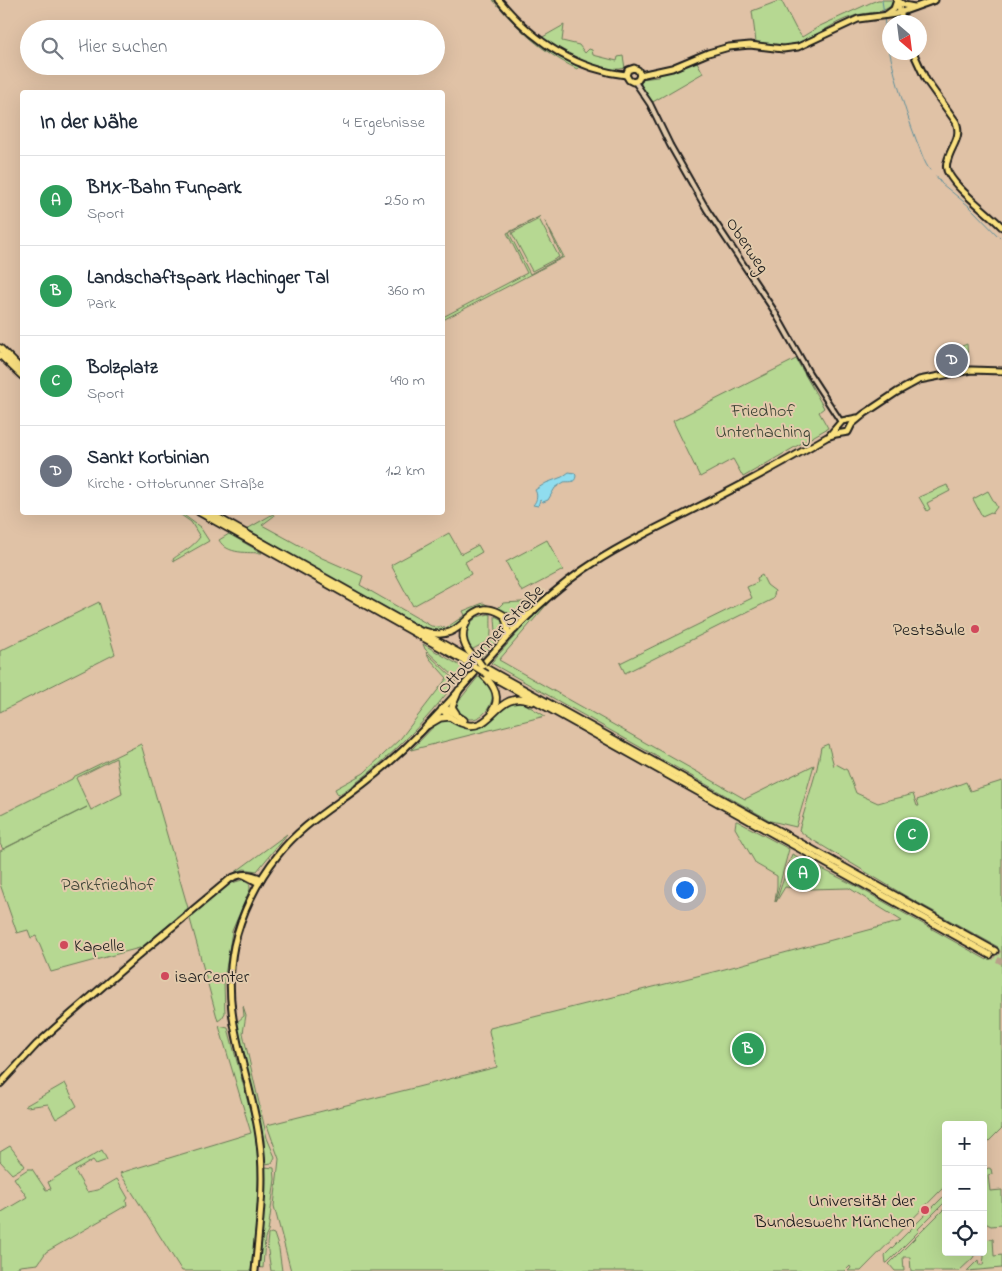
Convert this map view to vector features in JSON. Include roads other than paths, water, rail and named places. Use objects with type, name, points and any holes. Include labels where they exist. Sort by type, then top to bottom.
[{"type":"highway","points":[[0,348],[20,368]]},
{"type":"highway","points":[[0,355],[20,374]]},
{"type":"highway","points":[[205,515],[472,663],[482,666],[496,691],[496,706],[489,714],[476,722],[467,722],[443,708]]},
{"type":"highway","points":[[212,515],[230,528]]},
{"type":"highway","points":[[237,532],[406,624],[564,717],[992,953]]},
{"type":"highway","points":[[406,624],[429,632],[448,634],[456,630],[468,618],[481,610],[490,608],[507,618],[516,627]]},
{"type":"highway","points":[[472,663],[463,639],[463,632],[466,624],[473,617],[485,611],[507,618],[518,618],[530,614]]},
{"type":"highway","points":[[505,639],[508,630],[507,618]]},
{"type":"highway","points":[[487,673],[788,839]]},
{"type":"highway","points":[[459,690],[452,707],[460,718]]},
{"type":"highway","points":[[443,708],[449,717],[465,725],[480,724],[491,717],[507,702],[520,699],[528,700],[554,714],[564,717]]},
{"type":"highway","points":[[428,725],[444,717],[449,717]]},
{"type":"main road","points":[[499,0],[528,32],[557,52],[595,69],[626,74]]},
{"type":"main road","points":[[897,0],[904,5],[917,6]]},
{"type":"main road","points":[[897,0],[900,13]]},
{"type":"main road","points":[[884,15],[894,9],[897,0]]},
{"type":"main road","points":[[888,15],[900,13],[935,0]]},
{"type":"main road","points":[[905,15],[917,6]]},
{"type":"main road","points":[[640,75],[672,68],[729,47],[750,45],[778,49],[798,47],[852,21],[882,16]]},
{"type":"main road","points":[[917,60],[924,76],[956,122],[958,128],[957,140],[948,160],[947,171],[957,184],[1002,227]]},
{"type":"main road","points":[[626,74],[628,70],[634,68],[638,70],[640,75]]},
{"type":"main road","points":[[626,74],[629,80],[635,82],[640,75]]},
{"type":"main road","name":"Ottobrunner Straße","points":[[827,437],[848,432],[852,424],[864,414],[901,390],[925,378],[971,370],[1002,371]]},
{"type":"main road","name":"Ottobrunner Straße","points":[[255,1271],[262,1192],[262,1157],[258,1128],[230,1005],[231,971],[238,929],[260,881],[280,852],[301,831],[378,773],[428,725],[516,627],[579,573],[618,547],[758,477],[827,437],[840,425],[864,414]]},
{"type":"main road","points":[[847,421],[851,428]]},
{"type":"main road","points":[[840,425],[840,431],[843,433]]},
{"type":"main road","points":[[0,1084],[38,1042],[148,951],[150,947],[230,879],[243,874],[254,875],[269,868]]},
{"type":"main road","points":[[243,874],[260,881]]},
{"type":"main road","points":[[254,875],[260,881]]},
{"type":"street","name":"Oberweg","points":[[635,82],[650,104],[670,145],[707,210],[773,309],[840,425]]},
{"type":"water","points":[[569,472],[575,473],[574,480],[564,482],[555,488],[548,500],[543,502],[540,500],[538,506],[533,505],[537,498],[535,490]]},
{"type":"waterway","points":[[882,0],[884,14]]},
{"type":"waterway","points":[[892,60],[911,127],[930,170]]},
{"type":"waterway","points":[[936,176],[942,184],[969,206],[1002,240]]},
{"type":"tunnel","points":[[995,951],[1002,955]]},
{"type":"tunnel","points":[[990,955],[1002,962]]},
{"type":"place","name":"Sankt Korbinian","points":[[952,360]]},
{"type":"place","name":"Pestsäule","points":[[975,629]]},
{"type":"place","name":"Bolzplatz","points":[[912,835]]},
{"type":"place","name":"BMX-Bahn Funpark","points":[[803,874]]},
{"type":"place","name":"Kapelle","points":[[64,945]]},
{"type":"place","name":"isarCenter","points":[[165,976]]},
{"type":"place","name":"Landschaftspark Hachinger Tal","points":[[748,1049]]},
{"type":"place","name":"Universität der Bundeswehr München","points":[[925,1210]]},
{"type":"park label","name":"Friedhof Unterhaching","points":[[763,420]]},
{"type":"park label","name":"Parkfriedhof","points":[[108,884]]}]
